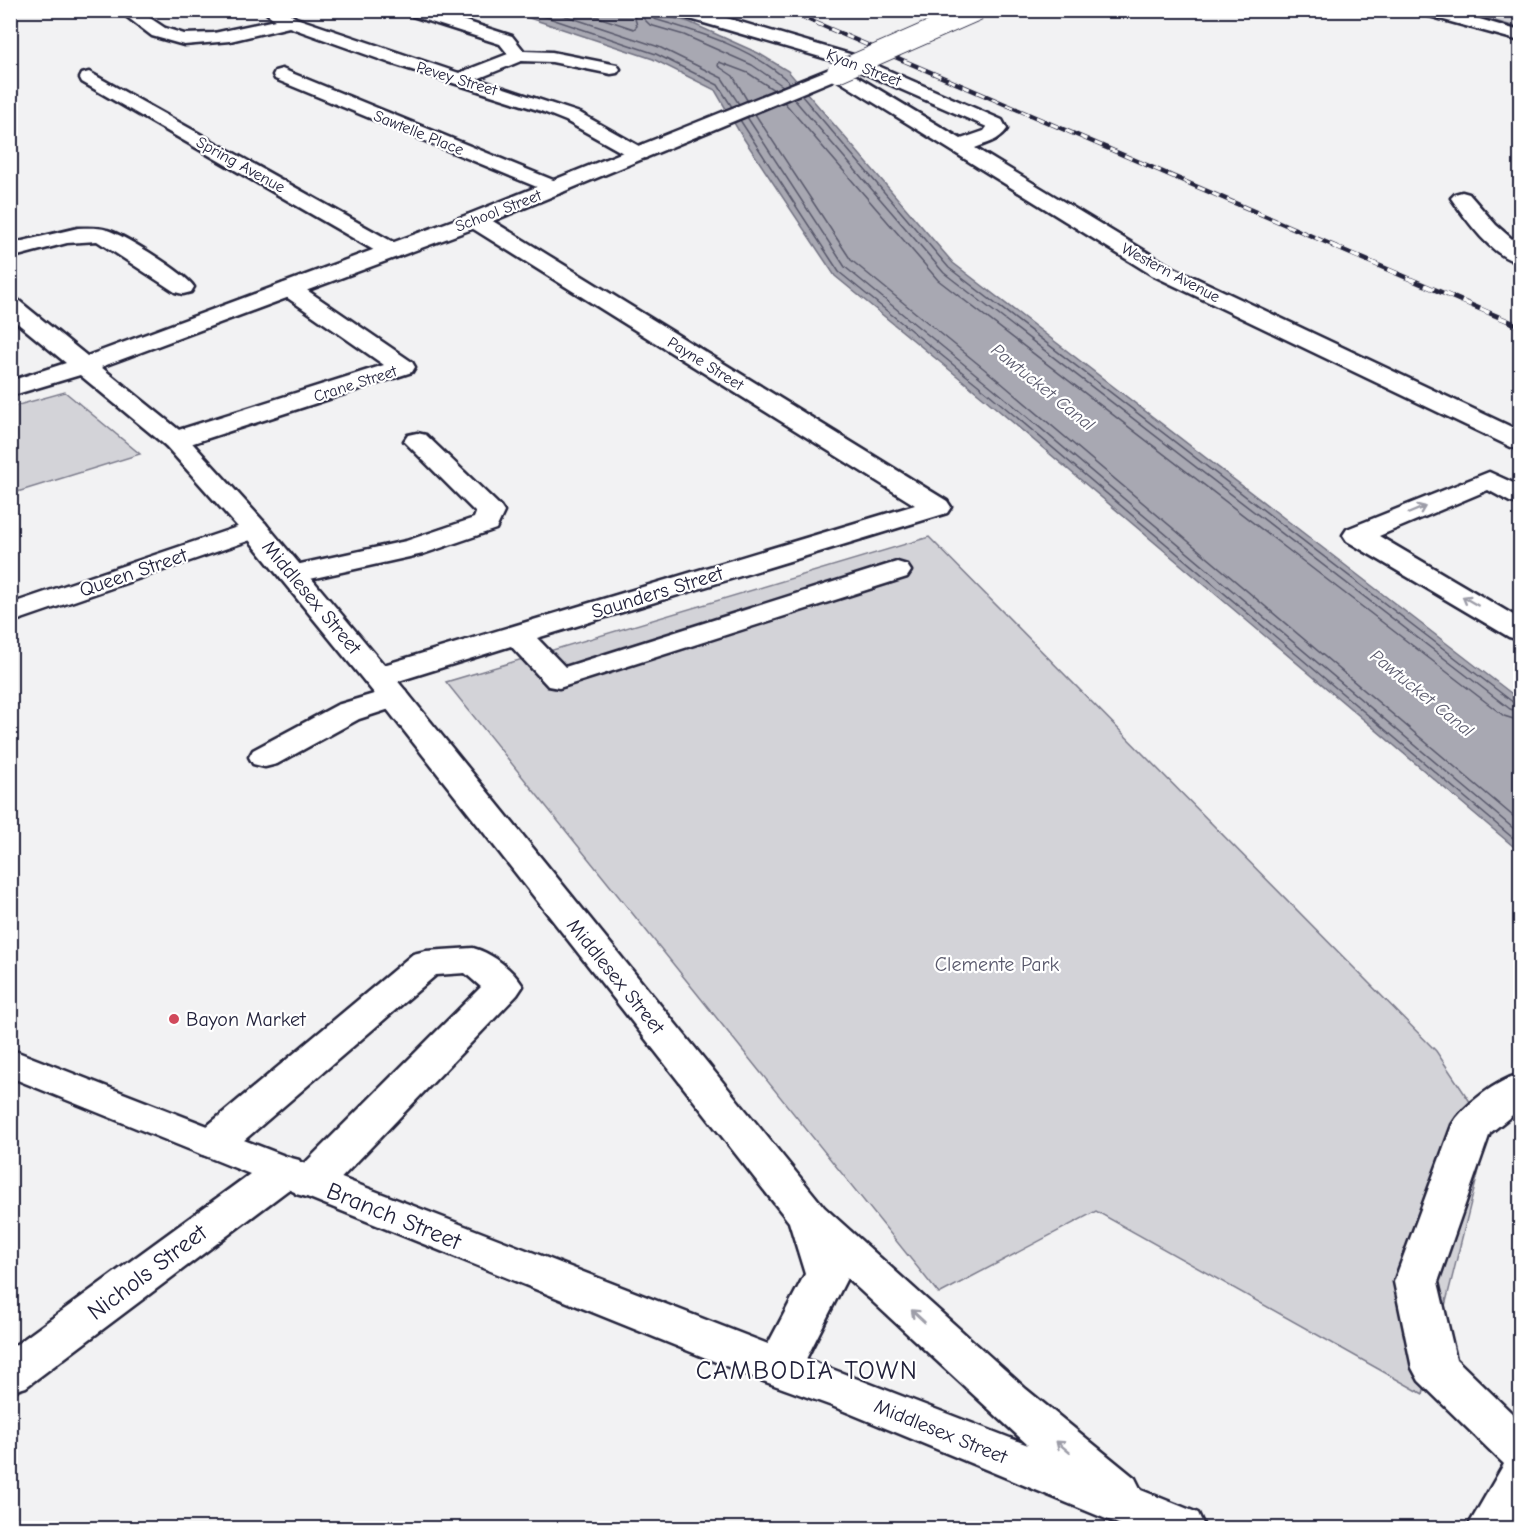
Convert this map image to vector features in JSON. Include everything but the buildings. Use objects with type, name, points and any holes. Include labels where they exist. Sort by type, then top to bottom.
[{"type":"street","points":[[126,10],[163,33],[181,39],[209,39],[290,22]]},
{"type":"street","name":"Pevey Street","points":[[271,10],[290,22],[565,114],[639,154]]},
{"type":"street","points":[[412,10],[506,40],[519,56]]},
{"type":"street","name":"Kyan Street","points":[[679,10],[847,59],[994,124],[997,129],[991,135],[958,147]]},
{"type":"street","name":"School Street","points":[[10,389],[84,366],[475,220],[714,124],[978,10]]},
{"type":"street","points":[[1428,10],[1521,36]]},
{"type":"street","points":[[460,79],[519,56],[552,57],[611,69]]},
{"type":"street","name":"Western Avenue","points":[[837,72],[1160,270],[1521,441]]},
{"type":"street","name":"Sawtelle Place","points":[[282,75],[556,188]]},
{"type":"street","name":"Spring Avenue","points":[[89,78],[392,251]]},
{"type":"street","points":[[1462,198],[1503,246],[1521,256]]},
{"type":"street","name":"Payne Street","points":[[475,220],[937,507]]},
{"type":"street","points":[[10,252],[39,243],[103,235],[183,287]]},
{"type":"street","name":"Crane Street","points":[[175,440],[403,367],[290,289]]},
{"type":"street","name":"Middlesex Street","points":[[10,305],[175,440],[255,529],[386,687],[808,1216],[827,1274],[779,1368],[848,1393],[1160,1520]]},
{"type":"street","points":[[291,574],[413,548],[486,523],[490,512],[417,441]]},
{"type":"street","points":[[1521,496],[1489,480],[1357,535],[1521,631]]},
{"type":"street","name":"Saunders Street","points":[[266,757],[348,712],[386,687],[517,635],[937,507]]},
{"type":"street","name":"Queen Street","points":[[10,614],[255,529]]},
{"type":"street","points":[[517,635],[559,679],[897,571]]},
{"type":"street","name":"Nichols Street","points":[[10,1374],[298,1177],[504,986],[473,960],[426,963],[214,1143]]},
{"type":"street","name":"Branch Street","points":[[10,1062],[779,1368]]},
{"type":"street","points":[[1521,1088],[1472,1125],[1416,1282],[1435,1368],[1521,1450]]},
{"type":"street","points":[[808,1216],[1010,1402],[1160,1520]]},
{"type":"street","points":[[1491,1528],[1521,1479]]},
{"type":"green space","points":[[1458,11],[1520,11],[1520,28]]},
{"type":"green space","points":[[65,392],[140,454],[11,494],[11,407]]},
{"type":"green space","name":"Clemente Park","points":[[929,537],[1436,1051],[1489,1130],[1423,1394],[1096,1211],[939,1294],[446,682]]},
{"type":"water","name":"Pawtucket Canal","points":[[508,11],[646,11],[689,22],[758,53],[788,71],[953,263],[1520,700],[1520,852],[984,398],[835,276],[740,133],[715,90],[653,59]]},
{"type":"railway","points":[[786,10],[1337,247]]},
{"type":"railway","points":[[1333,246],[1520,326]]},
{"type":"place","name":"Bayon Market","points":[[174,1019]]},
{"type":"district","name":"CAMBODIA TOWN","points":[[807,1370]]}]
